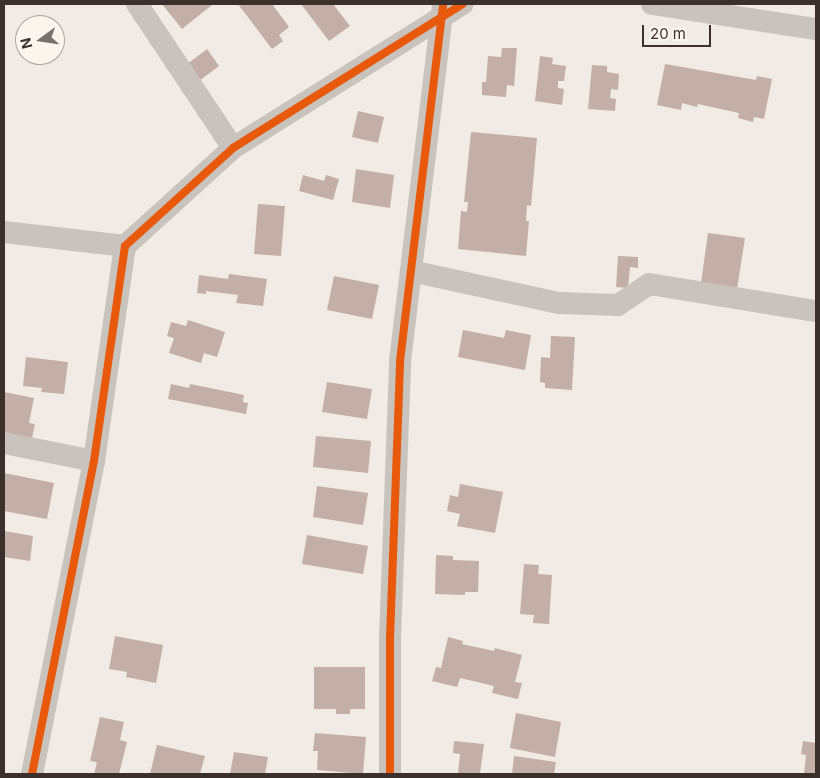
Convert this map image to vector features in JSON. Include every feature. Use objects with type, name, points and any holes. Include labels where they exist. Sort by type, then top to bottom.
[{"type":"street","points":[[136,4],[233,148]]},
{"type":"street","points":[[32,774],[94,461],[125,246],[233,148],[442,11],[463,4]]},
{"type":"street","points":[[652,4],[816,29]]},
{"type":"street","points":[[390,774],[390,638],[400,361],[442,11]]},
{"type":"street","points":[[4,232],[125,246]]},
{"type":"street","points":[[411,271],[559,303],[618,305],[649,284],[816,311]]},
{"type":"street","points":[[4,443],[94,461]]},
{"type":"building","points":[[162,4],[211,4],[212,5],[182,29]]},
{"type":"building","points":[[238,4],[272,4],[289,27],[279,35],[283,41],[272,49]]},
{"type":"building","points":[[301,4],[333,4],[350,26],[329,41]]},
{"type":"building","points":[[502,48],[517,48],[514,86],[507,85],[506,97],[482,95],[482,82],[486,82],[488,56],[501,57]]},
{"type":"building","points":[[207,49],[219,66],[199,81],[186,65]]},
{"type":"building","points":[[540,56],[553,58],[552,64],[566,66],[564,81],[558,81],[558,88],[564,89],[562,105],[535,101]]},
{"type":"building","points":[[665,64],[756,80],[757,76],[772,79],[764,119],[754,117],[753,122],[738,118],[739,113],[698,104],[697,107],[682,103],[681,110],[657,105]]},
{"type":"building","points":[[592,65],[607,66],[607,72],[619,74],[618,90],[611,89],[610,98],[616,99],[615,111],[588,109]]},
{"type":"building","points":[[358,111],[384,117],[378,143],[352,137]]},
{"type":"building","points":[[471,132],[537,138],[531,206],[527,205],[526,221],[529,221],[526,256],[458,249],[461,211],[467,212],[468,202],[464,202]]},
{"type":"building","points":[[356,169],[394,175],[390,208],[352,202]]},
{"type":"building","points":[[303,175],[324,181],[326,175],[339,179],[333,200],[299,191]]},
{"type":"building","points":[[258,204],[285,206],[281,256],[254,254]]},
{"type":"building","points":[[708,233],[745,238],[737,289],[701,283]]},
{"type":"building","points":[[618,256],[638,257],[638,268],[630,267],[628,288],[616,287]]},
{"type":"building","points":[[229,274],[267,279],[263,306],[236,303],[238,295],[206,291],[206,294],[197,293],[199,275],[228,279]]},
{"type":"building","points":[[334,276],[379,285],[372,319],[327,310]]},
{"type":"building","points":[[188,320],[225,332],[217,357],[204,353],[201,363],[169,353],[174,338],[167,336],[171,322],[186,326]]},
{"type":"building","points":[[463,330],[504,338],[506,330],[531,335],[525,370],[458,357]]},
{"type":"building","points":[[551,336],[575,337],[572,390],[545,388],[545,383],[540,382],[541,357],[550,358]]},
{"type":"building","points":[[26,357],[68,362],[64,394],[41,392],[42,388],[23,386]]},
{"type":"building","points":[[327,382],[372,389],[367,419],[322,412]]},
{"type":"building","points":[[171,384],[189,388],[190,384],[244,395],[243,402],[248,403],[246,414],[168,399]]},
{"type":"building","points":[[4,392],[34,398],[29,423],[35,424],[32,438],[4,433]]},
{"type":"building","points":[[316,436],[371,441],[368,473],[313,467]]},
{"type":"building","points":[[4,473],[54,483],[47,519],[4,511]]},
{"type":"building","points":[[460,484],[503,492],[495,533],[457,526],[460,514],[447,511],[450,495],[458,497]]},
{"type":"building","points":[[317,486],[368,493],[363,525],[313,517]]},
{"type":"building","points":[[4,531],[33,536],[30,561],[4,557]]},
{"type":"building","points":[[307,535],[368,546],[363,574],[302,564]]},
{"type":"building","points":[[436,555],[453,556],[453,560],[479,561],[478,592],[465,592],[465,595],[435,594]]},
{"type":"building","points":[[524,564],[539,565],[538,574],[552,575],[549,624],[533,623],[534,615],[520,614]]},
{"type":"building","points":[[115,636],[163,645],[156,683],[126,677],[127,672],[109,669]]},
{"type":"building","points":[[448,637],[463,641],[462,644],[494,651],[495,648],[522,655],[515,682],[522,683],[518,699],[492,693],[494,686],[460,678],[457,687],[432,681],[436,667],[441,668]]},
{"type":"building","points":[[314,667],[365,667],[365,709],[350,709],[350,714],[336,714],[336,709],[314,709]]},
{"type":"building","points":[[516,713],[561,722],[555,757],[510,748]]},
{"type":"building","points":[[100,717],[124,722],[120,740],[127,742],[119,774],[94,774],[97,762],[90,761]]},
{"type":"building","points":[[315,733],[366,737],[363,774],[317,770],[318,751],[313,751]]},
{"type":"building","points":[[454,741],[484,744],[480,774],[458,774],[460,754],[453,753]]},
{"type":"building","points":[[803,741],[816,743],[816,774],[804,774],[806,755],[801,754]]},
{"type":"building","points":[[157,745],[205,756],[200,774],[150,774]]},
{"type":"building","points":[[234,752],[268,757],[265,774],[230,774]]},
{"type":"building","points":[[514,756],[556,762],[554,774],[512,774]]},
{"type":"cycle path","points":[[390,774],[390,638],[400,361],[443,4]]},
{"type":"cycle path","points":[[32,774],[94,461],[125,246],[233,148],[463,4]]}]
